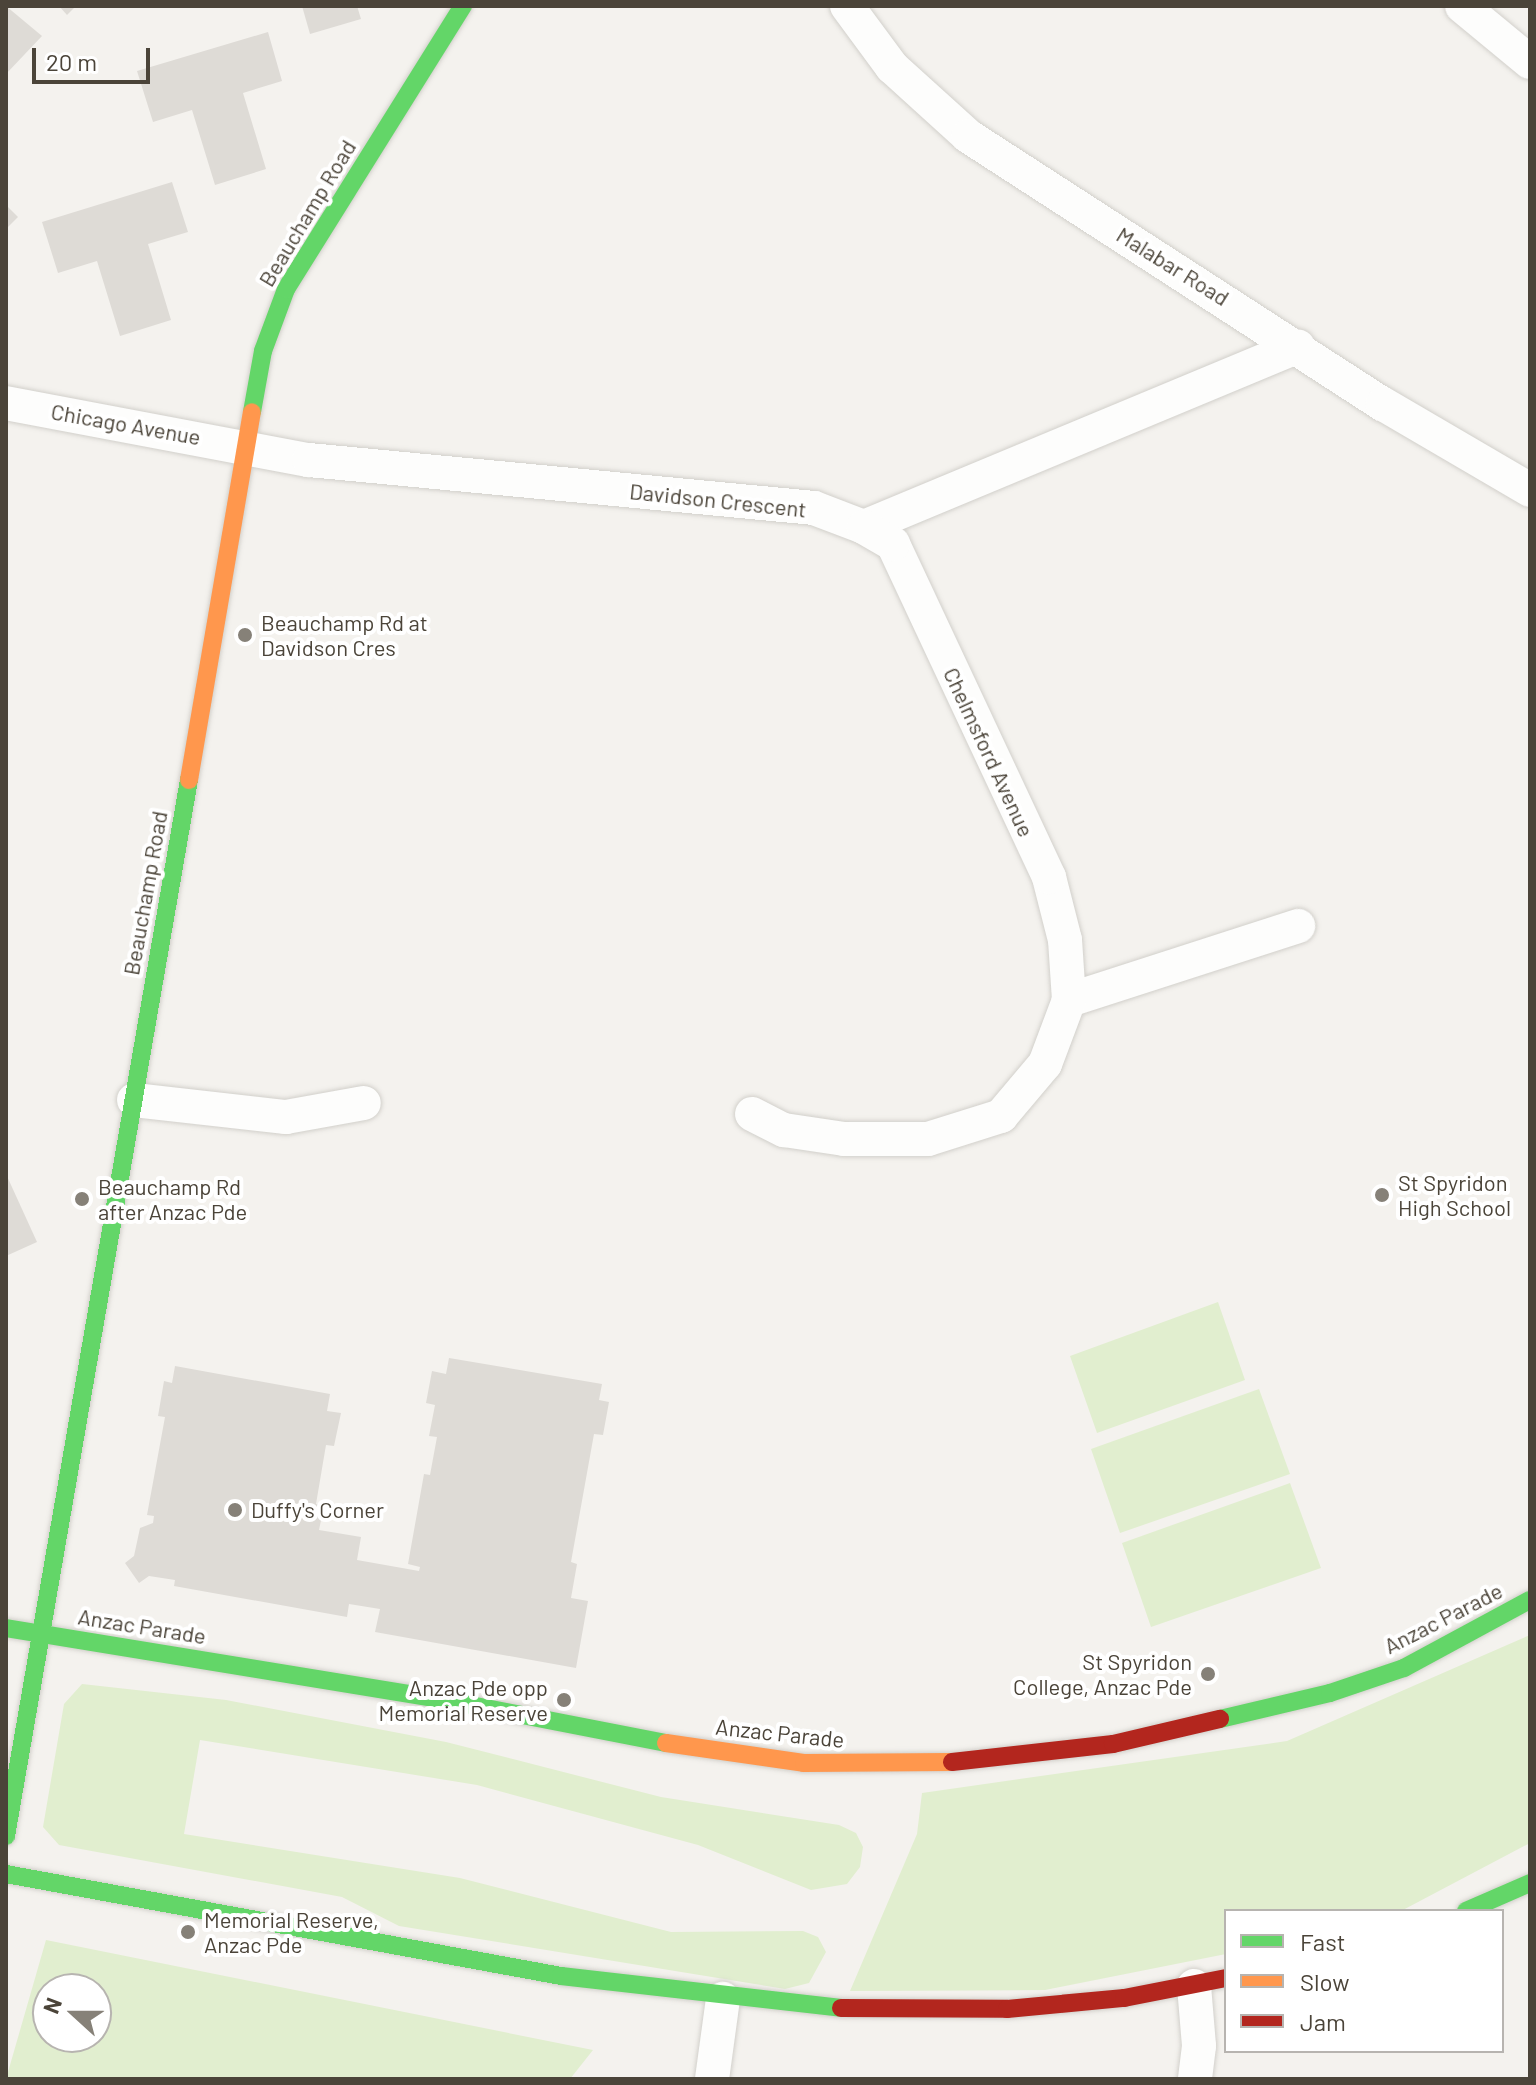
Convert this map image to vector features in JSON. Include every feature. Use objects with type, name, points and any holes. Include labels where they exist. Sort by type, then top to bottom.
[{"type":"main road","name":"Beauchamp Road","points":[[6,1836],[263,351],[286,289],[463,6]]},
{"type":"main road","name":"Anzac Parade","points":[[6,1628],[450,1701],[635,1738],[804,1763],[968,1763],[1113,1744],[1330,1693],[1404,1668],[1530,1600]]},
{"type":"main road","points":[[6,1874],[561,1976],[810,2008],[993,2010],[1210,1982]]},
{"type":"main road","points":[[1471,1909],[1530,1883]]},
{"type":"street","name":"Malabar Road","points":[[847,6],[892,67],[968,136],[1298,346],[1383,404],[1530,490]]},
{"type":"street","points":[[1462,6],[1530,62]]},
{"type":"street","points":[[864,527],[1298,346]]},
{"type":"street","name":"Chicago Avenue","points":[[6,403],[245,446]]},
{"type":"street","name":"Davidson Crescent","points":[[245,446],[309,460],[814,508],[864,527]]},
{"type":"street","name":"Chelmsford Avenue","points":[[752,1114],[784,1130],[844,1139],[928,1139],[1001,1116],[1045,1064],[1069,1000],[1065,940],[1049,877],[893,544],[864,527]]},
{"type":"street","points":[[1069,1000],[1298,926]]},
{"type":"street","points":[[134,1100],[286,1117],[364,1103]]},
{"type":"street","points":[[1195,2079],[1210,1982]]},
{"type":"street","points":[[712,2079],[723,1999]]},
{"type":"green space","points":[[1218,1302],[1245,1380],[1097,1433],[1070,1356]]},
{"type":"green space","points":[[1259,1389],[1290,1474],[1120,1533],[1091,1449]]},
{"type":"green space","points":[[1290,1483],[1321,1568],[1151,1627],[1122,1543]]},
{"type":"green space","points":[[1530,1635],[1530,1843],[1405,1909],[1224,1909],[1224,1954],[1045,1990],[850,1991],[917,1834],[922,1793],[1287,1741]]},
{"type":"green space","points":[[82,1684],[226,1700],[446,1742],[661,1797],[839,1825],[856,1833],[863,1847],[860,1867],[847,1884],[811,1890],[698,1845],[477,1785],[200,1740],[184,1834],[460,1878],[671,1932],[803,1931],[818,1937],[826,1952],[809,1983],[785,1989],[399,1926],[342,1897],[59,1845],[43,1827],[64,1704]]},
{"type":"green space","points":[[46,1940],[593,2050],[570,2079],[6,2079],[32,1989],[32,2053],[112,2053],[112,1973],[37,1973]]},
{"type":"building","points":[[6,6],[42,36],[6,74]]},
{"type":"building","points":[[59,6],[76,6],[67,15]]},
{"type":"building","points":[[302,6],[357,6],[361,19],[310,34]]},
{"type":"building","points":[[268,32],[282,81],[243,93],[266,169],[215,185],[192,110],[153,122],[137,71]]},
{"type":"building","points":[[172,182],[188,232],[148,244],[171,320],[120,336],[97,261],[58,273],[42,222]]},
{"type":"building","points":[[6,205],[18,217],[6,229]]},
{"type":"building","points":[[6,1174],[37,1242],[6,1256]]},
{"type":"building","name":"Duffy's Corner","points":[[449,1358],[602,1384],[599,1400],[609,1402],[603,1435],[594,1434],[571,1562],[577,1564],[571,1598],[588,1601],[576,1668],[375,1632],[380,1609],[349,1604],[347,1617],[174,1586],[175,1580],[149,1576],[139,1583],[125,1563],[134,1556],[140,1528],[153,1523],[154,1516],[147,1515],[165,1417],[158,1416],[164,1381],[172,1383],[175,1366],[330,1394],[327,1411],[341,1413],[334,1446],[326,1445],[316,1504],[324,1506],[319,1530],[361,1537],[357,1560],[419,1571],[420,1567],[408,1564],[424,1474],[430,1475],[437,1437],[429,1436],[435,1405],[426,1403],[432,1371],[446,1374]]},
{"type":"traffic: fast","points":[[252,412],[263,351],[286,289],[463,6]]},
{"type":"traffic: fast","points":[[6,1836],[189,780]]},
{"type":"traffic: fast","points":[[1220,1719],[1330,1693],[1404,1668],[1530,1600]]},
{"type":"traffic: fast","points":[[6,1628],[450,1701],[666,1743]]},
{"type":"traffic: fast","points":[[6,1874],[561,1976],[841,2008]]},
{"type":"traffic: fast","points":[[1471,1909],[1530,1883]]},
{"type":"traffic: slow","points":[[189,780],[252,412]]},
{"type":"traffic: slow","points":[[666,1743],[804,1763],[952,1762]]},
{"type":"traffic: jam","points":[[952,1762],[1113,1744],[1220,1719]]},
{"type":"traffic: jam","points":[[841,2008],[1007,2009],[1124,1998],[1224,1978]]},
{"type":"place","name":"Beauchamp Rd at Davidson Cres","points":[[245,635]]},
{"type":"place","name":"St Spyridon High School","points":[[1382,1195]]},
{"type":"place","name":"Beauchamp Rd after Anzac Pde","points":[[82,1199]]},
{"type":"place","name":"Duffy's Corner","points":[[235,1510]]},
{"type":"place","name":"St Spyridon College, Anzac Pde","points":[[1208,1674]]},
{"type":"place","name":"Anzac Pde opp Memorial Reserve","points":[[564,1700]]},
{"type":"place","name":"Memorial Reserve, Anzac Pde","points":[[188,1932]]}]
